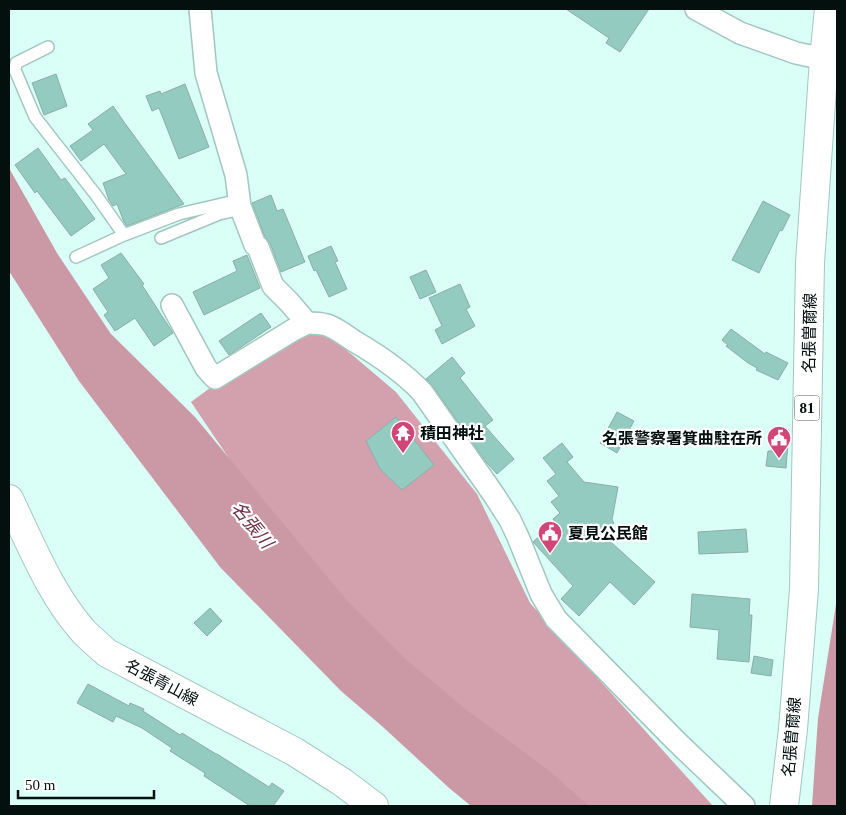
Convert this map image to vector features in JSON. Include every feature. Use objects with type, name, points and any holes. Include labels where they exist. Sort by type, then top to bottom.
[{"type":"main road","name":"名張曽爾線","points":[[784,806],[793,729],[804,589],[810,263],[829,9]]},
{"type":"main road","name":"名張青山線","points":[[9,499],[47,577],[65,608],[84,632],[106,653],[295,752],[342,782],[374,806]]},
{"type":"street","points":[[200,9],[206,73],[236,176],[240,204],[255,246],[258,248],[273,286],[308,323]]},
{"type":"street","points":[[696,9],[748,36],[796,53],[824,59]]},
{"type":"street","points":[[172,306],[206,368],[215,378],[293,330],[308,323],[316,322],[348,337],[409,378],[422,392],[510,520],[541,594],[556,620],[744,806]]},
{"type":"lane","points":[[48,47],[16,63],[15,70],[34,117],[91,188],[124,235]]},
{"type":"lane","points":[[76,257],[124,235],[179,214],[240,204]]},
{"type":"lane","points":[[161,238],[240,204]]},
{"type":"shaded area","points":[[324,331],[396,392],[477,494],[530,603],[713,806],[550,806],[325,601],[191,402],[214,385],[293,335]]},
{"type":"water","name":"名張川","points":[[9,168],[57,253],[111,334],[195,417],[344,597],[408,661],[468,711],[547,769],[589,806],[471,806],[341,691],[220,567],[79,381],[9,271]]},
{"type":"water","points":[[837,598],[837,806],[812,806],[818,718]]},
{"type":"building","points":[[566,9],[649,9],[620,52],[606,43],[609,38]]},
{"type":"building","points":[[56,74],[67,106],[44,115],[32,83]]},
{"type":"building","points":[[185,84],[209,147],[179,159],[159,108],[152,111],[146,96],[160,91],[161,94]]},
{"type":"building","points":[[113,106],[184,204],[127,226],[124,222],[117,204],[113,206],[109,200],[103,183],[126,174],[104,144],[81,161],[70,146],[93,130],[88,124]]},
{"type":"building","points":[[38,148],[61,180],[65,178],[95,219],[71,236],[37,191],[35,193],[15,165]]},
{"type":"building","points":[[271,195],[277,211],[283,209],[305,262],[281,272],[252,203]]},
{"type":"building","points":[[763,201],[790,215],[782,231],[780,230],[759,273],[732,260]]},
{"type":"building","points":[[331,246],[338,261],[335,262],[347,289],[329,297],[308,256]]},
{"type":"building","points":[[121,253],[144,284],[142,285],[173,333],[154,346],[135,318],[115,331],[104,315],[108,312],[93,289],[109,278],[101,265]]},
{"type":"building","points":[[247,255],[260,288],[204,315],[193,292],[237,271],[233,261]]},
{"type":"building","points":[[426,270],[436,292],[420,299],[410,277]]},
{"type":"building","points":[[460,284],[470,307],[466,309],[475,326],[442,344],[435,330],[442,326],[429,298]]},
{"type":"building","points":[[261,313],[271,327],[229,355],[219,341]]},
{"type":"building","points":[[731,329],[765,354],[766,352],[788,363],[778,380],[756,370],[757,368],[726,346],[728,345],[722,340]]},
{"type":"building","points":[[452,357],[465,373],[460,378],[493,420],[485,426],[514,459],[497,474],[486,462],[426,379]]},
{"type":"building","points":[[617,412],[634,421],[617,453],[600,443]]},
{"type":"building","points":[[396,417],[434,465],[402,490],[380,469],[366,441]]},
{"type":"building","points":[[773,429],[789,430],[786,468],[766,466],[768,451],[772,451]]},
{"type":"building","points":[[562,443],[573,457],[567,462],[584,482],[618,487],[612,520],[614,523],[602,534],[655,582],[634,605],[610,582],[579,616],[561,599],[573,586],[533,542],[555,522],[553,519],[560,513],[551,502],[559,496],[547,481],[556,474],[543,458]]},
{"type":"building","points":[[746,529],[748,552],[699,554],[698,532]]},
{"type":"building","points":[[692,594],[750,599],[749,615],[752,615],[749,662],[717,659],[719,630],[690,627]]},
{"type":"building","points":[[210,608],[222,621],[207,636],[194,623]]},
{"type":"building","points":[[754,656],[773,660],[771,676],[751,673]]},
{"type":"building","points":[[88,684],[129,706],[130,703],[144,709],[143,711],[180,735],[182,733],[269,787],[272,783],[284,791],[273,806],[250,806],[204,776],[205,773],[170,751],[172,748],[142,728],[116,716],[113,722],[77,703]]},
{"type":"place","name":"積田神社","points":[[403,454]]},
{"type":"place","name":"名張警察署箕曲駐在所","points":[[779,459]]},
{"type":"place","name":"夏見公民館","points":[[550,554]]}]
